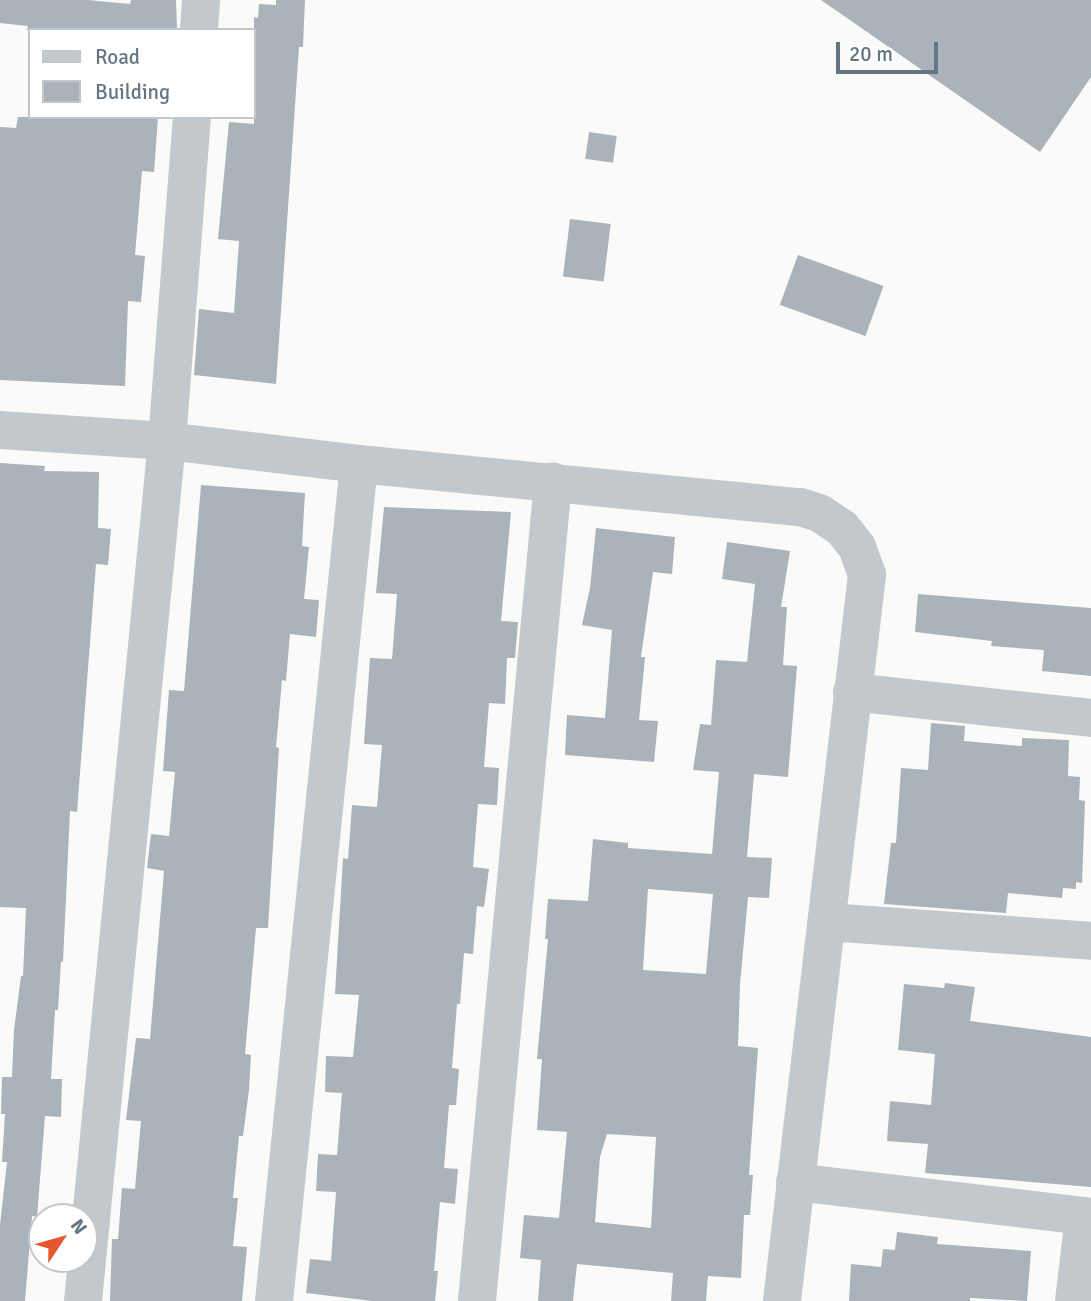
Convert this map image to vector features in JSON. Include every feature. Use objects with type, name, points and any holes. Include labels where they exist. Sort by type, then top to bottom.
[{"type":"street","points":[[199,28],[201,0]]},
{"type":"street","points":[[83,1301],[167,441],[192,119]]},
{"type":"street","points":[[0,430],[167,441],[359,464],[801,507],[821,514],[842,528],[857,547],[867,575],[782,1301]]},
{"type":"street","points":[[274,1301],[359,464]]},
{"type":"street","points":[[477,1301],[553,482]]},
{"type":"street","points":[[852,692],[1091,718]]},
{"type":"street","points":[[828,922],[1091,941]]},
{"type":"street","points":[[795,1182],[1087,1217],[1074,1301]]},
{"type":"building","points":[[0,0],[88,0],[130,4],[131,0],[176,0],[177,28],[27,30],[28,26],[0,23]]},
{"type":"building","points":[[276,0],[305,0],[303,47],[299,47],[276,384],[194,375],[199,309],[234,313],[239,241],[218,239],[229,122],[254,124],[254,17],[258,18],[259,4],[276,5]]},
{"type":"building","points":[[821,0],[1091,0],[1091,77],[1040,152]]},
{"type":"building","points":[[18,117],[158,119],[154,172],[142,171],[135,255],[145,256],[141,302],[128,301],[125,386],[0,380],[0,127],[16,128]]},
{"type":"building","points":[[589,132],[617,136],[613,163],[585,159]]},
{"type":"building","points":[[570,219],[611,224],[604,282],[563,277]]},
{"type":"building","points":[[798,255],[884,286],[865,336],[780,305]]},
{"type":"building","points":[[0,463],[45,466],[44,471],[99,472],[98,528],[111,529],[108,565],[96,564],[77,812],[70,811],[63,962],[61,961],[58,1010],[55,1010],[51,1079],[62,1079],[61,1117],[45,1116],[38,1203],[28,1203],[25,1301],[0,1301],[0,1225],[7,1162],[2,1162],[5,1114],[1,1114],[2,1077],[12,1077],[14,1030],[23,976],[26,908],[0,907]]},
{"type":"building","points":[[201,485],[305,493],[302,546],[309,547],[304,599],[319,600],[316,637],[290,634],[286,681],[282,680],[276,747],[279,748],[268,928],[256,928],[245,1054],[251,1055],[249,1090],[243,1136],[239,1136],[233,1198],[238,1198],[233,1246],[247,1247],[242,1301],[110,1301],[112,1239],[118,1239],[122,1188],[135,1189],[141,1121],[126,1120],[136,1038],[150,1039],[164,871],[147,868],[151,834],[169,836],[175,772],[163,771],[169,690],[184,691]]},
{"type":"building","points":[[384,507],[511,512],[501,621],[518,622],[515,658],[507,658],[505,704],[489,703],[484,767],[499,768],[497,805],[478,804],[473,867],[489,869],[484,907],[477,906],[473,954],[464,953],[460,1004],[457,1004],[452,1068],[459,1069],[456,1105],[449,1105],[444,1168],[458,1169],[455,1204],[440,1202],[434,1271],[438,1271],[435,1301],[372,1301],[306,1293],[310,1259],[331,1261],[336,1192],[316,1191],[318,1154],[337,1155],[342,1093],[325,1092],[326,1056],[353,1057],[359,995],[335,994],[343,858],[348,859],[352,805],[377,807],[382,745],[364,744],[370,658],[392,659],[397,594],[376,593]]},
{"type":"building","points":[[596,528],[675,537],[672,574],[653,572],[641,657],[645,657],[639,720],[658,721],[654,762],[565,755],[567,715],[605,718],[612,630],[582,625],[590,588]]},
{"type":"building","points":[[727,542],[790,551],[781,607],[787,607],[783,665],[797,666],[788,777],[754,774],[747,857],[772,858],[769,898],[748,897],[740,984],[738,1046],[758,1048],[749,1175],[753,1175],[750,1215],[744,1215],[741,1278],[708,1276],[706,1301],[671,1301],[673,1273],[577,1264],[573,1301],[538,1301],[541,1260],[520,1258],[524,1215],[559,1218],[567,1132],[537,1130],[542,1059],[537,1059],[548,939],[545,939],[548,899],[588,901],[593,839],[628,843],[628,848],[712,854],[719,772],[693,770],[700,724],[711,725],[716,660],[747,662],[755,584],[722,579]],"holes":[[[648,889],[713,894],[706,974],[643,970]],[[607,1134],[656,1137],[651,1228],[595,1222],[600,1157]]]},
{"type":"building","points":[[918,594],[1091,608],[1091,676],[1042,671],[1044,650],[991,646],[992,641],[915,632]]},
{"type":"building","points":[[931,723],[965,726],[964,741],[1022,746],[1022,738],[1069,740],[1068,776],[1080,777],[1079,800],[1085,801],[1082,883],[1076,882],[1076,889],[1063,888],[1062,898],[1008,893],[1006,913],[884,904],[891,843],[896,843],[901,768],[928,770]]},
{"type":"building","points":[[945,983],[975,987],[970,1021],[1091,1037],[1091,1187],[925,1173],[928,1144],[887,1141],[890,1101],[931,1105],[935,1054],[898,1050],[904,984],[944,988]]},
{"type":"building","points":[[897,1232],[938,1237],[937,1244],[1031,1251],[1027,1301],[970,1298],[970,1301],[849,1301],[851,1264],[881,1267],[883,1249],[895,1250]]}]
